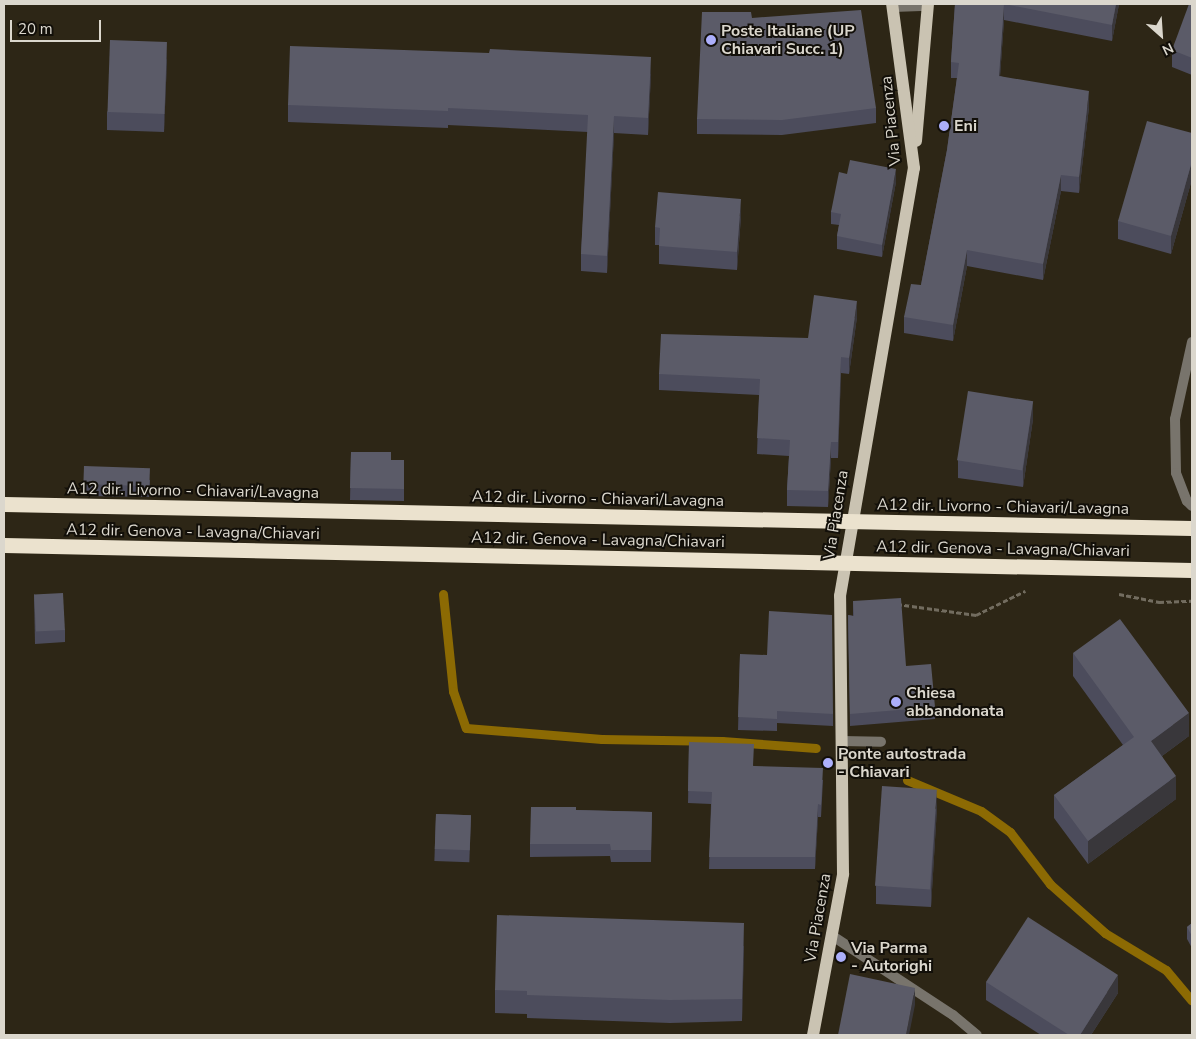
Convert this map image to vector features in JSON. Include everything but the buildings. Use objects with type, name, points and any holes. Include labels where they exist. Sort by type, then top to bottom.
[{"type":"highway","name":"A12 dir. Livorno - Chiavari/Lavagna","points":[[4,504],[1192,528]]},
{"type":"highway","name":"A12 dir. Genova - Lavagna/Chiavari","points":[[4,545],[1192,570]]},
{"type":"main road","points":[[914,168],[928,5]]},
{"type":"main road","name":"Via Piacenza","points":[[813,1035],[843,874],[840,596],[914,168],[893,6]]},
{"type":"street","points":[[893,6],[928,5]]},
{"type":"street","points":[[1192,342],[1175,419],[1176,472],[1187,502],[1192,506]]},
{"type":"street","points":[[842,740],[881,742]]},
{"type":"street","points":[[831,935],[953,1015],[977,1035]]},
{"type":"path","points":[[888,603],[976,615],[1033,586]]},
{"type":"path","points":[[1113,592],[1159,602],[1192,601]]},
{"type":"waterway","points":[[443,594],[453,691],[466,728],[602,739],[722,741],[816,748]]},
{"type":"waterway","points":[[907,780],[981,811],[1010,832],[1050,884],[1105,933],[1166,970],[1192,1001]]},
{"type":"place","name":"Poste Italiane (UP Chiavari Succ. 1)","points":[[711,40]]},
{"type":"place","name":"Eni","points":[[944,126]]},
{"type":"place","name":"Chiesa abbandonata","points":[[896,702]]},
{"type":"place","name":"Ponte autostrada - Chiavari","points":[[828,763]]},
{"type":"place","name":"Via Parma - Autorighi","points":[[841,957]]}]
